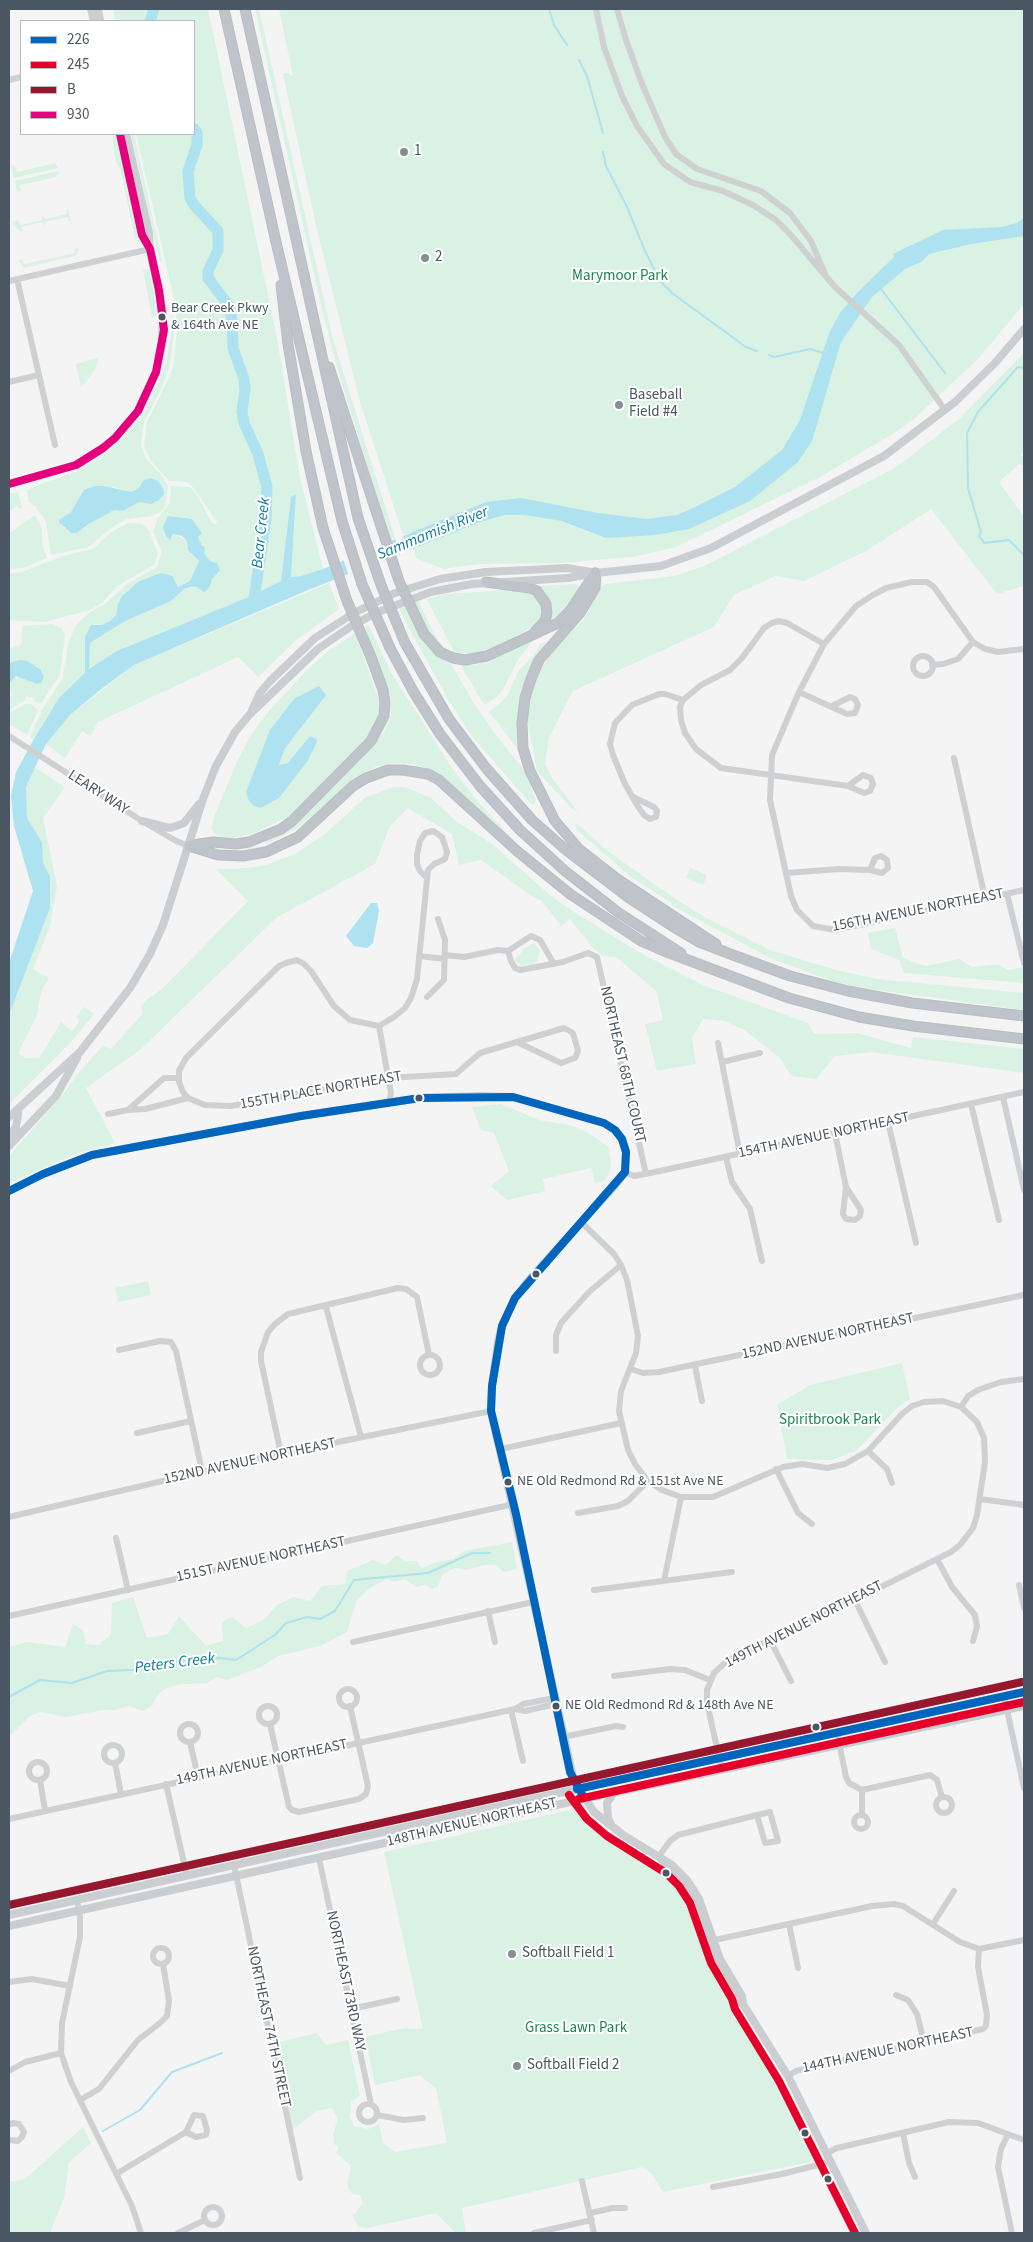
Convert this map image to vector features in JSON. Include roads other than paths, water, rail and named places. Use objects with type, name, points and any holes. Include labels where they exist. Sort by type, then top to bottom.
[{"type":"highway","points":[[224,9],[276,242],[342,521],[356,567],[390,648],[413,691],[440,734],[480,786],[520,830],[565,871],[619,913],[655,938],[703,966]]},
{"type":"highway","points":[[245,9],[358,518],[372,561],[405,643],[449,719],[486,768],[532,820],[566,850],[629,898],[699,942],[790,976],[848,991],[912,1003],[1024,1016]]},
{"type":"highway","points":[[189,846],[213,842],[236,844],[249,842],[281,829],[292,821],[371,741],[384,716],[385,702],[383,690],[347,601],[316,504],[293,373],[276,242]]},
{"type":"highway","points":[[314,322],[399,581],[424,634],[440,652],[453,658],[465,660],[487,656],[525,640],[558,622],[570,611],[596,573]]},
{"type":"highway","points":[[596,573],[596,588],[585,606],[539,660],[531,679],[525,698],[522,723],[523,748],[530,771],[555,821],[579,850],[616,878],[733,955]]},
{"type":"highway","points":[[486,582],[530,588],[543,597],[546,604],[545,621],[525,640]]},
{"type":"highway","points":[[189,846],[218,855],[243,856],[266,852],[298,837],[353,786],[366,778],[388,770],[428,774],[439,780],[516,851],[570,894],[641,941],[789,998],[859,1017],[1024,1040]]},
{"type":"main road","points":[[120,135],[142,235],[150,249]]},
{"type":"main road","points":[[9,484],[62,470],[93,455],[115,438],[138,410],[156,372],[164,330],[159,290],[150,249],[149,233],[126,135]]},
{"type":"main road","points":[[9,1117],[80,1052],[124,998],[150,954],[166,917],[203,799],[216,766],[235,732],[250,714],[307,658],[341,632],[361,620],[417,596],[486,582],[568,578],[661,566],[711,548],[884,456],[944,410],[995,363],[1024,329]]},
{"type":"main road","points":[[250,714],[260,693],[303,648],[340,621],[396,593],[440,579],[486,572],[567,568],[596,573]]},
{"type":"main road","points":[[142,821],[170,828],[176,826],[184,823],[203,799]]},
{"type":"main road","points":[[9,1146],[56,1096],[80,1052]]},
{"type":"main road","points":[[9,1191],[43,1174],[92,1155],[301,1116],[442,1096],[508,1096],[595,1120],[608,1125],[622,1139],[627,1158],[624,1172],[618,1182],[528,1281],[515,1298],[502,1326],[492,1386],[492,1411],[514,1504],[570,1772],[578,1789],[594,1812],[612,1828],[675,1867],[687,1880],[699,1899],[710,1941],[742,1996],[743,2004],[788,2076],[863,2232]]},
{"type":"main road","points":[[9,1136],[16,1127],[19,1108]]},
{"type":"main road","name":"148TH AVENUE NORTHEAST","points":[[9,1915],[719,1757],[1024,1692]]},
{"type":"main road","name":"148TH AVENUE NORTHEAST","points":[[9,1926],[584,1798],[1024,1706]]},
{"type":"main road","points":[[612,1828],[607,1810],[609,1797],[614,1792]]},
{"type":"street","points":[[596,9],[604,46],[622,96],[637,126],[664,164],[690,182],[723,191],[753,205],[776,220],[826,277],[906,353],[944,410]]},
{"type":"street","points":[[617,9],[642,84],[665,137],[676,154],[697,169],[761,191],[790,212],[810,241],[826,277]]},
{"type":"street","points":[[9,281],[150,249]]},
{"type":"street","points":[[17,279],[55,445]]},
{"type":"street","points":[[9,382],[39,375]]},
{"type":"street","points":[[870,870],[839,869],[786,873],[770,800],[772,755],[824,644],[856,606],[886,588],[920,581],[934,587],[973,642],[985,650],[998,652],[1024,649]]},
{"type":"street","points":[[824,644],[788,623],[779,621],[772,623],[764,628],[742,658],[730,670],[701,685],[683,700],[680,707],[685,733],[696,749],[721,768],[848,786]]},
{"type":"street","points":[[932,665],[958,659],[973,642]]},
{"type":"street","points":[[800,692],[832,706]]},
{"type":"street","points":[[633,797],[613,755],[610,744],[615,723],[632,704],[659,694],[683,700]]},
{"type":"street","name":"LEARY WAY","points":[[9,736],[176,842],[189,846]]},
{"type":"street","points":[[954,758],[985,898]]},
{"type":"street","points":[[108,1114],[128,1110],[145,1110],[188,1098],[178,1078],[179,1071],[186,1058],[279,966],[286,963],[297,960],[304,964],[341,1014],[360,1023],[379,1026],[394,1018],[405,1008],[411,998],[417,979],[428,870],[434,864],[445,859],[447,852],[442,837],[433,831],[425,833],[420,841],[417,855],[417,864],[420,871],[426,877]]},
{"type":"street","name":"156TH AVENUE NORTHEAST","points":[[786,873],[791,896],[804,920],[813,926],[834,930],[1024,890]]},
{"type":"street","points":[[1007,894],[1024,963]]},
{"type":"street","points":[[427,997],[444,980],[445,940],[438,919]]},
{"type":"street","points":[[419,956],[464,957],[498,950],[508,951],[526,937],[536,937],[554,964],[520,970],[515,968],[508,951]]},
{"type":"street","name":"NORTHEAST 68TH COURT","points":[[554,964],[588,953],[598,957],[646,1174]]},
{"type":"street","points":[[379,1026],[391,1093],[390,1102]]},
{"type":"street","name":"155TH PLACE NORTHEAST","points":[[188,1098],[205,1105],[231,1106],[388,1078],[456,1074],[480,1053],[519,1043],[537,1035],[564,1028],[574,1033],[578,1051],[575,1058],[561,1063],[519,1043]]},
{"type":"street","points":[[718,1043],[740,1154]]},
{"type":"street","points":[[722,1062],[760,1053]]},
{"type":"street","points":[[128,1110],[164,1078],[178,1078]]},
{"type":"street","name":"154TH AVENUE NORTHEAST","points":[[624,1172],[634,1176],[646,1174],[1024,1092]]},
{"type":"street","points":[[1003,1097],[1024,1190]]},
{"type":"street","points":[[971,1104],[998,1220]]},
{"type":"street","points":[[888,1122],[916,1243]]},
{"type":"street","points":[[835,1134],[846,1187],[843,1214],[846,1219],[855,1220],[860,1216],[861,1210],[846,1187]]},
{"type":"street","points":[[726,1157],[732,1182],[750,1209],[762,1261]]},
{"type":"street","points":[[581,1222],[614,1254],[621,1265],[631,1297],[638,1336],[631,1369],[619,1399],[621,1422],[628,1450],[634,1464],[648,1481],[662,1490],[681,1498],[714,1497],[776,1469],[802,1464],[827,1468],[837,1466],[854,1460],[868,1451],[897,1419],[912,1406],[935,1401],[961,1407],[968,1396],[978,1390],[1001,1382],[1024,1379]]},
{"type":"street","points":[[556,1351],[556,1335],[562,1323],[589,1292],[621,1265]]},
{"type":"street","points":[[281,1454],[261,1361],[264,1343],[275,1324],[288,1314],[398,1288],[406,1289],[417,1298],[429,1355]]},
{"type":"street","name":"152ND AVENUE NORTHEAST","points":[[631,1369],[650,1374],[695,1366],[1024,1294]]},
{"type":"street","points":[[326,1306],[361,1437]]},
{"type":"street","points":[[119,1350],[160,1341],[171,1342],[176,1351],[202,1471]]},
{"type":"street","points":[[695,1366],[702,1401]]},
{"type":"street","name":"149TH AVENUE NORTHEAST","points":[[614,1676],[670,1669],[685,1670],[710,1680],[719,1667],[728,1660],[951,1552],[968,1536],[973,1528],[980,1498],[985,1462],[984,1438],[977,1422],[961,1407]]},
{"type":"street","name":"152ND AVENUE NORTHEAST","points":[[9,1517],[202,1471],[492,1411]]},
{"type":"street","points":[[137,1433],[191,1420]]},
{"type":"street","points":[[501,1449],[621,1422]]},
{"type":"street","points":[[868,1451],[887,1469],[892,1483]]},
{"type":"street","points":[[776,1469],[798,1513],[812,1524]]},
{"type":"street","points":[[578,1512],[618,1506],[628,1501],[648,1481]]},
{"type":"street","points":[[664,1581],[681,1498]]},
{"type":"street","points":[[980,1498],[1024,1505]]},
{"type":"street","name":"151ST AVENUE NORTHEAST","points":[[9,1616],[514,1504]]},
{"type":"street","points":[[116,1538],[128,1590]]},
{"type":"street","points":[[937,1559],[952,1587],[975,1615],[977,1626],[973,1641]]},
{"type":"street","points":[[594,1590],[732,1572]]},
{"type":"street","points":[[1019,1585],[1024,1608]]},
{"type":"street","points":[[855,1600],[885,1662]]},
{"type":"street","points":[[353,1642],[533,1602]]},
{"type":"street","points":[[488,1611],[495,1642]]},
{"type":"street","points":[[770,1640],[791,1681]]},
{"type":"street","points":[[710,1680],[707,1703],[722,1770]]},
{"type":"street","points":[[1004,1696],[1006,1710],[1022,1762],[1024,1788]]},
{"type":"street","name":"149TH AVENUE NORTHEAST","points":[[9,1819],[513,1709],[525,1711],[555,1701]]},
{"type":"street","points":[[270,1724],[289,1807],[292,1810],[299,1812],[359,1799],[366,1794],[368,1786],[350,1706]]},
{"type":"street","points":[[513,1709],[522,1761]]},
{"type":"street","points":[[563,1737],[616,1726],[623,1727]]},
{"type":"street","points":[[837,1732],[846,1777],[849,1783],[862,1790],[926,1776],[934,1776],[942,1797]]},
{"type":"street","points":[[190,1742],[198,1777]]},
{"type":"street","points":[[115,1763],[121,1794]]},
{"type":"street","points":[[40,1780],[46,1810]]},
{"type":"street","points":[[166,1784],[187,1876]]},
{"type":"street","points":[[862,1790],[862,1814]]},
{"type":"street","points":[[659,1856],[670,1841],[678,1835],[758,1815],[770,1812],[778,1841],[765,1843],[758,1815]]},
{"type":"street","name":"NORTHEAST 73RD WAY","points":[[319,1858],[371,2104]]},
{"type":"street","name":"NORTHEAST 74TH STREET","points":[[234,1865],[300,2178]]},
{"type":"street","points":[[933,1924],[954,1891]]},
{"type":"street","points":[[77,1900],[80,1937],[62,2023],[61,2053],[66,2072],[116,2174],[139,2224],[141,2233]]},
{"type":"street","points":[[710,1941],[872,1906],[894,1904],[902,1906],[960,1942],[979,1949],[1024,1940]]},
{"type":"street","points":[[789,1924],[798,1968]]},
{"type":"street","name":"144TH AVENUE NORTHEAST","points":[[788,2076],[796,2070],[978,2032],[986,2026],[988,2015],[978,1967],[979,1949]]},
{"type":"street","points":[[80,2100],[99,2089],[138,2040],[166,2016],[169,2001],[163,1964]]},
{"type":"street","points":[[9,1982],[46,1980],[70,1986]]},
{"type":"street","points":[[896,1995],[908,2000],[917,2014],[924,2042]]},
{"type":"street","points":[[351,2009],[397,1999]]},
{"type":"street","points":[[9,2072],[25,2062],[61,2053]]},
{"type":"street","points":[[366,2103],[371,2104],[377,2109],[377,2115],[372,2122],[365,2122],[360,2118],[358,2112],[361,2106],[366,2103]]},
{"type":"street","points":[[377,2115],[404,2120],[423,2118]]},
{"type":"street","points":[[713,2187],[782,2174],[822,2164],[837,2148],[949,2122],[978,2123],[1024,2140]]},
{"type":"street","points":[[9,2125],[13,2123],[19,2124],[24,2132],[22,2138],[18,2141],[9,2140]]},
{"type":"street","points":[[116,2174],[186,2132]]},
{"type":"street","points":[[903,2133],[909,2163],[915,2176]]},
{"type":"street","points":[[1008,2134],[1001,2150],[998,2167],[1012,2233]]},
{"type":"street","points":[[582,2181],[594,2233]]},
{"type":"street","points":[[534,2233],[591,2217],[614,2208],[625,2208]]},
{"type":"street","points":[[178,2233],[205,2220]]},
{"type":"water","name":"Sammamish River","points":[[1024,218],[1024,236],[971,244],[929,254],[921,262],[905,269],[872,297],[841,342],[812,441],[798,462],[750,501],[689,529],[655,535],[606,538],[562,521],[525,515],[505,515],[480,522],[308,590],[134,665],[100,690],[70,715],[46,744],[26,787],[27,818],[42,842],[43,863],[50,876],[50,908],[9,1015],[9,963],[33,891],[14,826],[11,796],[16,772],[59,698],[85,673],[85,637],[91,625],[102,625],[110,621],[116,615],[122,596],[138,582],[161,573],[172,576],[178,587],[190,581],[199,561],[188,550],[187,541],[182,536],[173,534],[170,540],[166,536],[163,527],[168,516],[192,519],[202,533],[198,537],[202,546],[205,547],[204,553],[210,561],[217,563],[220,570],[212,579],[206,591],[204,592],[197,587],[184,589],[171,601],[125,621],[90,643],[89,669],[117,651],[249,597],[281,581],[291,497],[296,494],[291,577],[323,569],[486,502],[521,498],[598,513],[646,519],[677,515],[695,507],[735,487],[782,450],[800,420],[830,331],[840,313],[856,294],[894,257],[893,254],[943,230],[1002,227],[1017,223]]},
{"type":"water","points":[[151,478],[158,481],[163,488],[164,494],[159,500],[151,504],[139,502],[123,511],[114,510],[77,533],[71,533],[59,522],[59,520],[71,512],[84,490],[95,486],[104,486],[131,492],[138,489],[144,480]]},
{"type":"water","points":[[20,660],[27,661],[40,669],[44,677],[41,683],[37,684],[16,676],[9,684],[9,663]]},
{"type":"water","points":[[319,686],[326,695],[284,750],[279,765],[288,763],[310,736],[316,739],[317,742],[307,762],[279,798],[261,808],[254,806],[249,801],[246,792],[270,730],[294,699]]},
{"type":"water","points":[[371,903],[377,903],[379,911],[373,943],[367,948],[354,946],[346,936]]},
{"type":"waterway","name":"Bear Creek","points":[[150,20],[154,9]]},
{"type":"waterway","points":[[549,9],[554,25],[567,45]]},
{"type":"waterway","points":[[579,60],[587,76],[603,133]]},
{"type":"waterway","name":"Bear Creek","points":[[195,130],[197,133],[197,145],[188,171],[190,198],[218,231],[218,250],[208,271],[208,278],[229,306],[232,320],[233,348],[244,379],[245,390],[242,411],[244,423],[258,454],[267,487],[266,519],[253,606]]},
{"type":"waterway","points":[[603,152],[606,166],[627,207],[660,281],[672,293],[746,347],[757,351]]},
{"type":"waterway","points":[[881,289],[945,373]]},
{"type":"waterway","points":[[769,355],[774,357],[810,349],[823,353]]},
{"type":"waterway","points":[[1024,368],[1018,367],[978,412],[967,433],[968,488],[981,532],[979,536],[984,543],[1009,540],[1024,555]]},
{"type":"waterway","name":"Peters Creek","points":[[9,1697],[40,1680],[72,1683],[107,1671],[153,1669],[177,1661],[220,1658],[236,1660],[275,1635],[286,1623],[307,1617],[320,1619],[335,1611],[354,1580],[428,1573],[472,1553],[490,1553]]},
{"type":"waterway","points":[[103,2131],[140,2110],[172,2072],[222,2053]]},
{"type":"place","name":"1","points":[[404,152]]},
{"type":"place","name":"2","points":[[425,258]]},
{"type":"place","name":"Bear Creek Pkwy & 164th Ave NE","points":[[162,317]]},
{"type":"place","name":"Baseball Field #4","points":[[619,405]]},
{"type":"place","name":"NE Old Redmond Rd & 151st Ave NE","points":[[508,1482]]},
{"type":"place","name":"NE Old Redmond Rd & 148th Ave NE","points":[[556,1706]]},
{"type":"place","name":"Softball Field 1","points":[[512,1954]]},
{"type":"place","name":"Softball Field 2","points":[[517,2066]]},
{"type":"park label","name":"Marymoor Park","points":[[620,277]]},
{"type":"park label","name":"Spiritbrook Park","points":[[830,1421]]},
{"type":"park label","name":"Grass Lawn Park","points":[[576,2029]]}]
